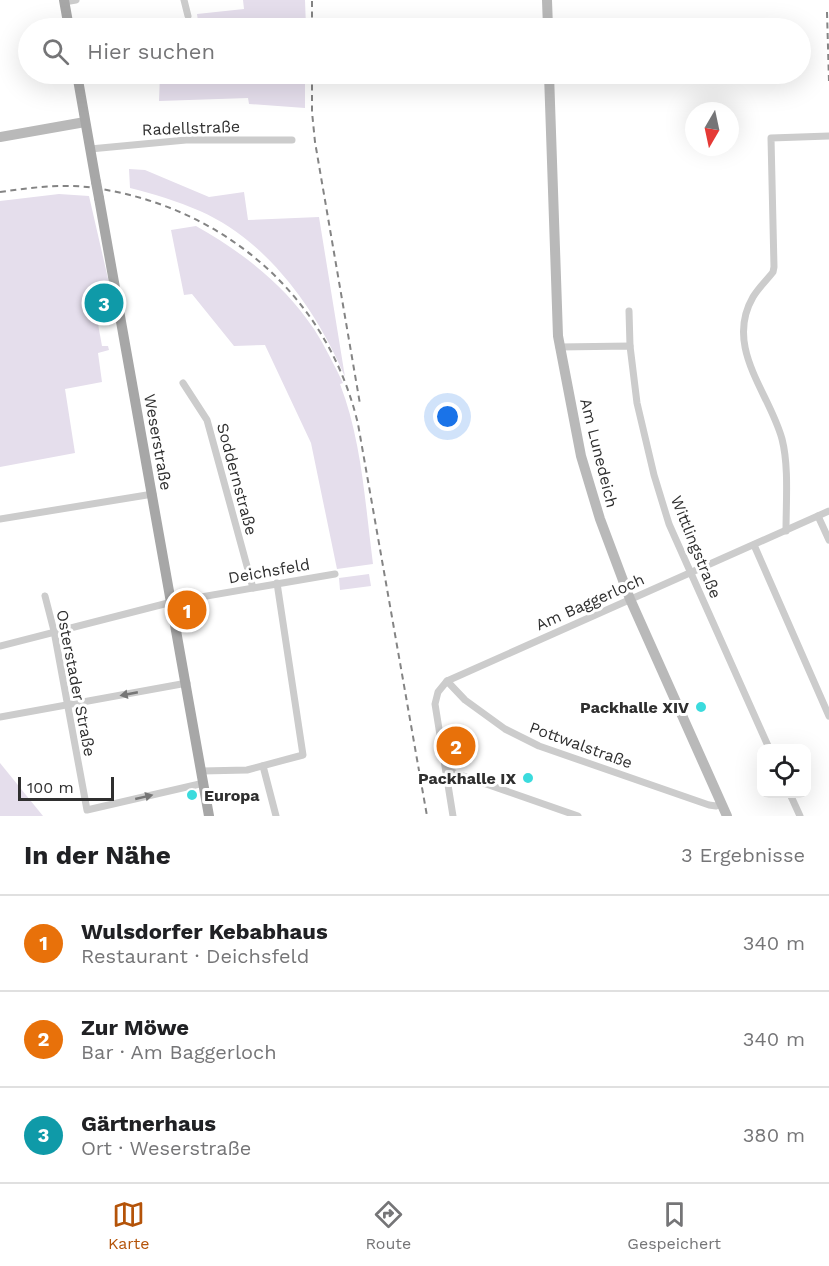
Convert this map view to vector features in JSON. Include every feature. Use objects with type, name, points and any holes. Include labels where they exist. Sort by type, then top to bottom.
[{"type":"main road","points":[[64,1],[67,18]]},
{"type":"main road","name":"Weserstraße","points":[[79,84],[209,816]]},
{"type":"street","points":[[64,1],[76,0]]},
{"type":"street","points":[[184,0],[188,16]]},
{"type":"street","points":[[547,0],[548,18]]},
{"type":"street","name":"Am Lunedeich","points":[[549,84],[559,346],[588,481],[630,599],[727,816]]},
{"type":"street","points":[[0,137],[86,122]]},
{"type":"street","points":[[786,531],[785,454],[782,440],[747,357],[743,334],[745,317],[752,299],[773,272],[774,267],[771,138],[829,136]]},
{"type":"street","name":"Radellstraße","points":[[90,149],[186,140],[292,140]]},
{"type":"street","name":"Wittlingstraße","points":[[629,311],[630,346],[638,403],[654,476],[669,524],[767,744]]},
{"type":"street","points":[[559,346],[630,346]]},
{"type":"street","name":"Soddernstraße","points":[[183,383],[207,420],[253,588]]},
{"type":"street","points":[[0,519],[153,494]]},
{"type":"street","name":"Am Baggerloch","points":[[447,681],[829,511]]},
{"type":"street","points":[[818,516],[829,540]]},
{"type":"street","points":[[754,545],[829,716]]},
{"type":"street","name":"Deichsfeld","points":[[0,646],[172,602],[335,574]]},
{"type":"street","points":[[202,771],[247,770],[303,755],[277,583]]},
{"type":"street","name":"Osterstader Straße","points":[[45,596],[54,631],[87,810],[204,783]]},
{"type":"street","points":[[447,681],[438,692],[435,704],[453,816]]},
{"type":"street","name":"Pottwalstraße","points":[[447,681],[465,700],[505,729],[539,746],[709,805],[716,806],[721,803]]},
{"type":"street","points":[[0,717],[187,683]]},
{"type":"street","points":[[262,766],[276,816]]},
{"type":"street","points":[[446,770],[578,816]]},
{"type":"street","points":[[792,798],[800,816]]},
{"type":"shaded area","points":[[243,0],[305,0],[306,18],[198,18],[197,14],[244,9]]},
{"type":"shaded area","points":[[160,84],[305,84],[305,108],[249,104],[248,98],[159,101]]},
{"type":"shaded area","points":[[129,169],[145,170],[209,197],[244,192],[248,220],[319,217],[345,377],[334,352],[305,303],[268,259],[225,224],[200,211],[130,188]]},
{"type":"shaded area","points":[[59,194],[89,196],[115,309],[96,313],[102,346],[108,346],[109,350],[98,353],[102,382],[65,389],[75,453],[0,467],[0,201]]},
{"type":"shaded area","points":[[196,226],[246,258],[276,283],[314,329],[329,356],[343,383],[340,384],[358,450],[373,564],[337,569],[311,443],[265,345],[234,346],[192,294],[184,295],[171,230]]},
{"type":"shaded area","points":[[369,574],[371,586],[340,590],[339,578]]},
{"type":"shaded area","points":[[0,763],[43,816],[0,816]]},
{"type":"railway","points":[[312,0],[312,18]]},
{"type":"railway","points":[[827,12],[829,82]]},
{"type":"railway","points":[[312,84],[315,142],[360,404]]},
{"type":"railway","points":[[0,192],[54,186],[87,187],[135,196],[181,212],[223,234],[260,262],[293,296],[321,334],[343,377],[358,424],[427,816]]},
{"type":"place","name":"Gärtnerhaus","points":[[104,303]]},
{"type":"place","name":"Wulsdorfer Kebabhaus","points":[[187,610]]},
{"type":"place","name":"Packhalle XIV","points":[[701,707]]},
{"type":"place","name":"Zur Möwe","points":[[456,746]]},
{"type":"place","name":"Packhalle IX","points":[[528,778]]},
{"type":"place","name":"Europa","points":[[192,795]]}]
